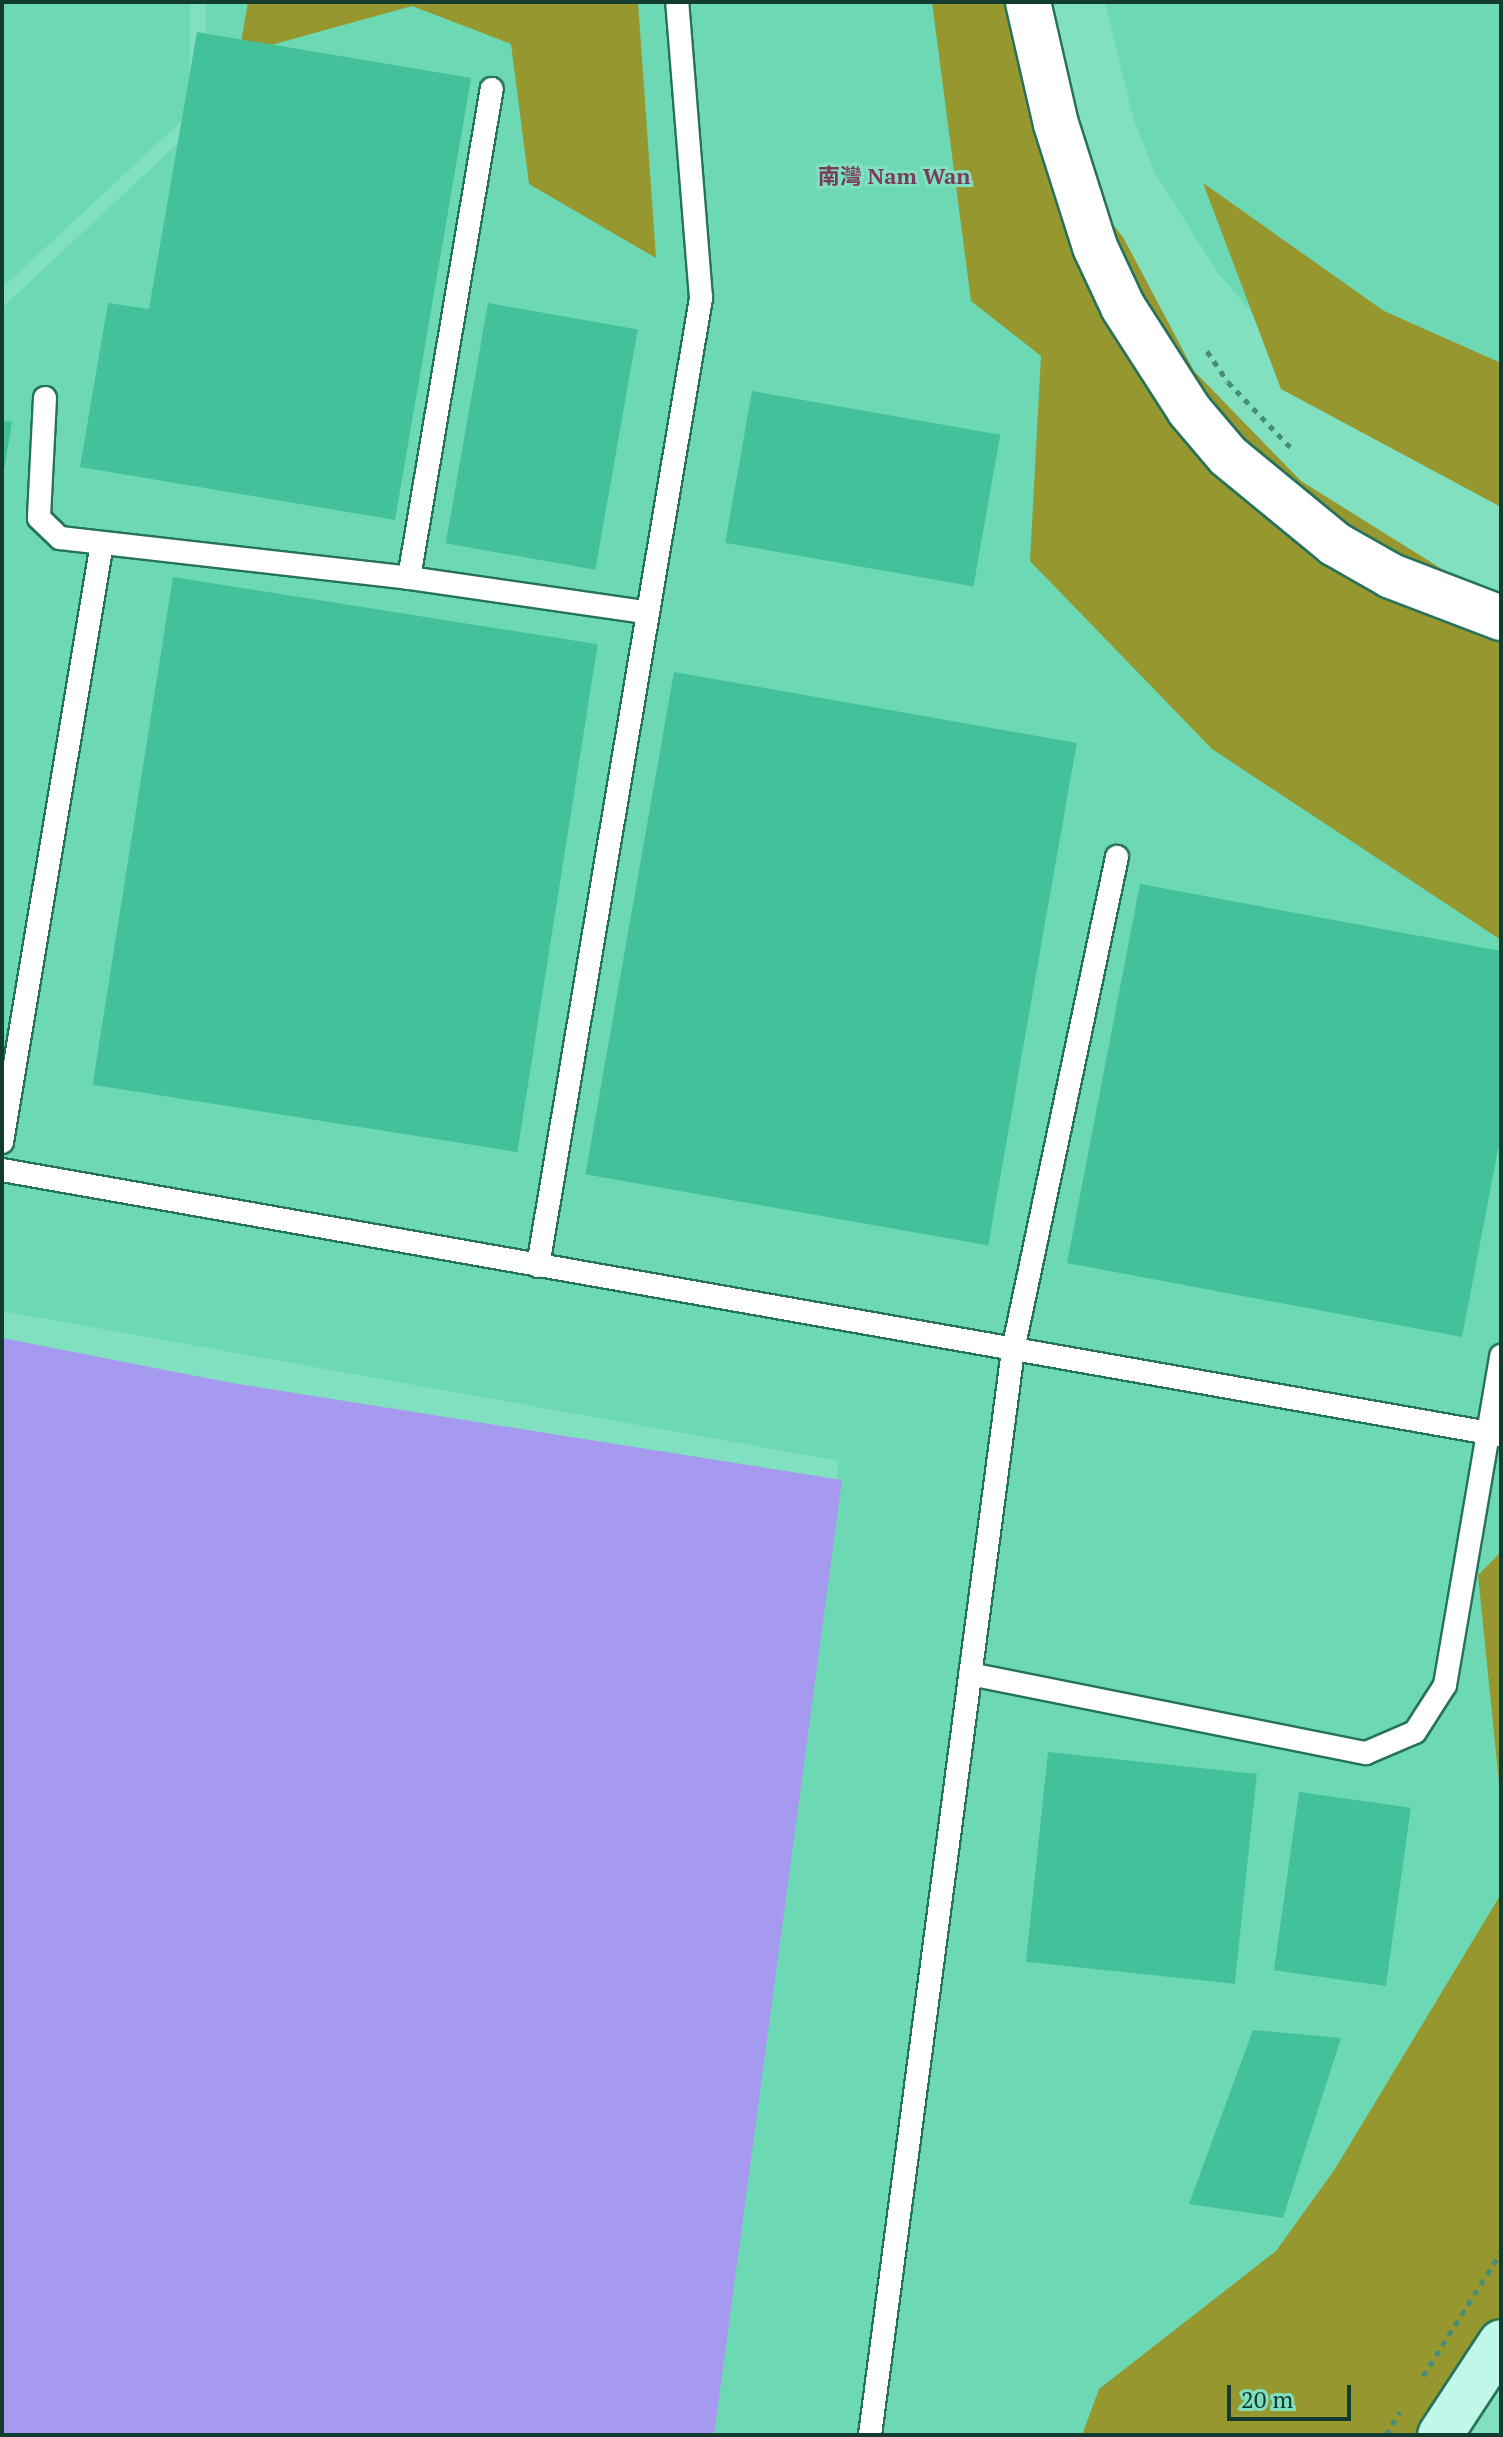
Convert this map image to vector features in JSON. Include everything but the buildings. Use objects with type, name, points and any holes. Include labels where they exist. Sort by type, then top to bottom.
[{"type":"main road","points":[[1440,2435],[1501,2342]]},
{"type":"street","points":[[1028,2],[1056,124],[1095,247],[1123,307],[1189,410],[1228,456],[1335,544],[1391,576],[1501,618]]},
{"type":"lane","points":[[538,1266],[645,612],[701,298],[677,2]]},
{"type":"lane","points":[[409,578],[492,89]]},
{"type":"lane","points":[[45,398],[39,518],[60,538],[409,578],[645,612]]},
{"type":"lane","points":[[2,1142],[102,543]]},
{"type":"lane","points":[[870,2435],[1013,1350],[1117,857]]},
{"type":"lane","points":[[2,1170],[1495,1434]]},
{"type":"lane","points":[[970,1674],[1366,1753],[1415,1732],[1445,1685],[1495,1434],[1501,1356]]},
{"type":"path","points":[[1201,342],[1228,382],[1299,456]]},
{"type":"path","points":[[1419,2383],[1501,2252]]},
{"type":"path","points":[[1386,2435],[1402,2409]]},
{"type":"shaded area","points":[[2,2],[190,2],[190,113],[2,288]]},
{"type":"shaded area","points":[[206,2],[982,2],[1135,407],[1501,629],[1501,2170],[1315,2435],[697,2435],[839,1461],[2,1311],[2,308],[206,117]]},
{"type":"shaded area","points":[[248,2],[638,2],[656,258],[529,184],[511,44],[412,6],[239,54]]},
{"type":"shaded area","points":[[932,2],[1018,2],[1040,134],[1123,237],[1194,371],[1301,481],[1501,606],[1501,940],[1212,749],[1030,561],[1041,356],[971,301]]},
{"type":"shaded area","points":[[1105,2],[1501,2],[1501,460],[1256,317],[1218,273],[1155,173],[1133,118]]},
{"type":"shaded area","points":[[1203,183],[1384,311],[1501,363],[1501,507],[1281,389]]},
{"type":"shaded area","points":[[2,1338],[232,1383],[842,1480],[714,2435],[2,2435]]},
{"type":"shaded area","points":[[1501,1552],[1501,1802],[1478,1575]]},
{"type":"shaded area","points":[[1501,1894],[1501,2320],[1428,2435],[1082,2435],[1099,2389],[1276,2251],[1335,2169]]},
{"type":"district","name":"南灣 Nam Wan","points":[[894,176]]}]
